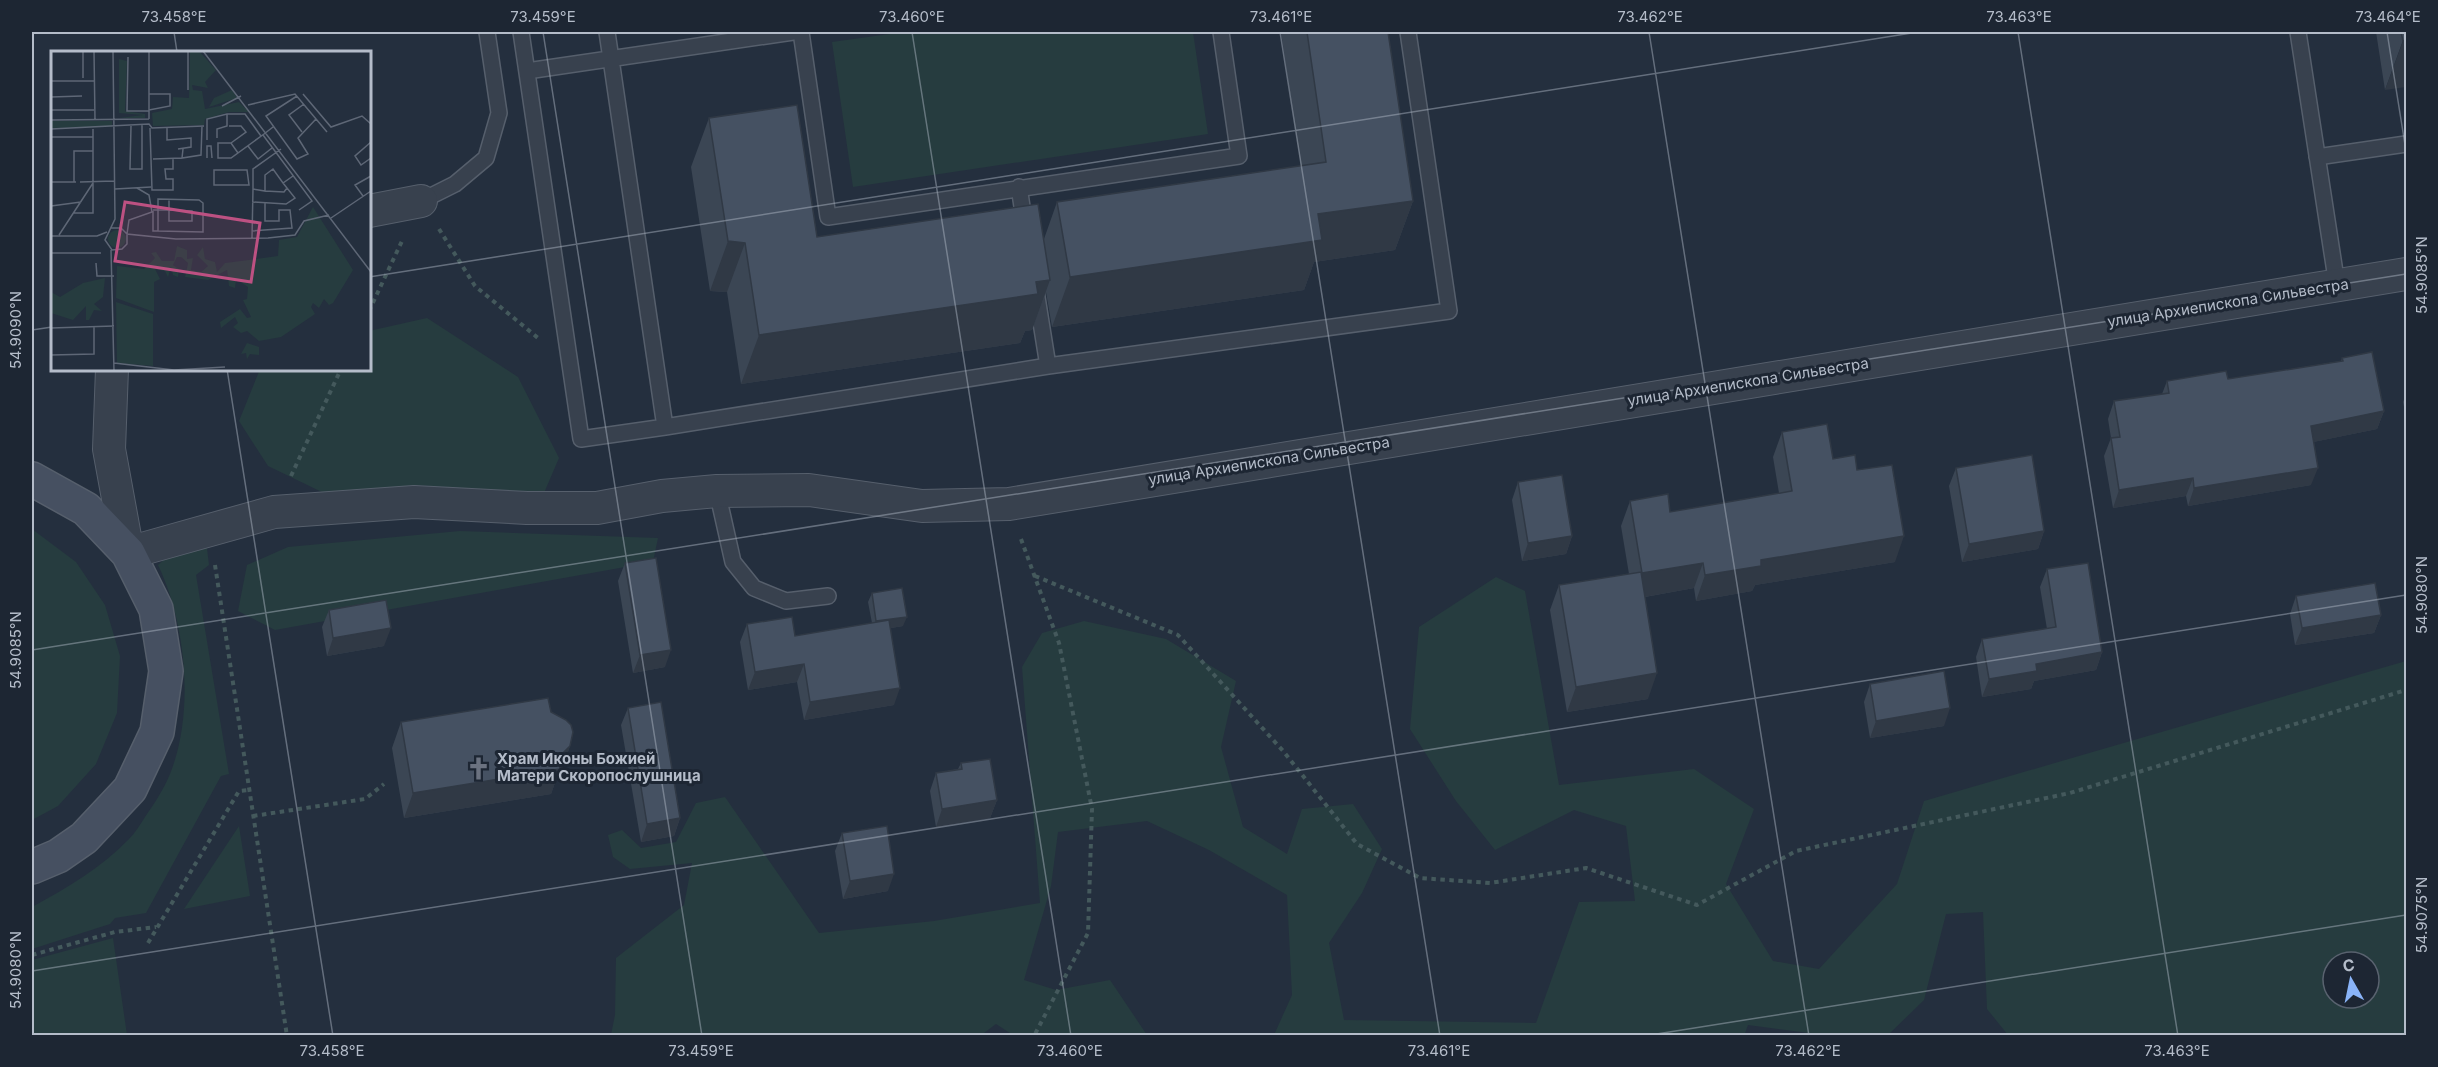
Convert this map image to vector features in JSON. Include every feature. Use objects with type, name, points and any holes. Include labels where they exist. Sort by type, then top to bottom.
[{"type":"main road","points":[[32,478],[86,509],[128,553],[156,609],[166,671],[157,732],[130,789],[84,838],[58,856],[32,867]]},
{"type":"street","points":[[370,211],[421,201]]},
{"type":"street","name":"улица Архиепископа Сильвестра","points":[[128,553],[274,512],[414,502],[527,508],[597,508],[662,496],[717,491],[808,490],[922,506],[1009,504],[2406,274]]},
{"type":"street","points":[[112,370],[109,449],[128,553]]},
{"type":"lane","points":[[421,201],[455,184],[486,158],[499,113],[487,32]]},
{"type":"lane","points":[[521,32],[581,439],[1048,366],[1449,311],[1408,32]]},
{"type":"lane","points":[[607,32],[665,427]]},
{"type":"lane","points":[[527,71],[793,32]]},
{"type":"lane","points":[[801,32],[828,217],[1239,156],[1221,32]]},
{"type":"lane","points":[[2298,32],[2337,285]]},
{"type":"lane","points":[[2317,157],[2406,144]]},
{"type":"lane","points":[[1019,187],[1028,243]]},
{"type":"lane","points":[[1034,277],[1048,366]]},
{"type":"lane","points":[[717,491],[733,562],[754,588],[786,601],[828,596]]},
{"type":"path","points":[[370,308],[421,201]]},
{"type":"path","points":[[421,201],[476,286],[570,365]]},
{"type":"path","points":[[274,512],[341,370]]},
{"type":"path","points":[[1009,504],[1059,643],[1092,809],[1088,933],[1034,1035]]},
{"type":"path","points":[[209,530],[287,1035]]},
{"type":"path","points":[[1035,576],[1178,635],[1284,753],[1357,844],[1420,878],[1490,883],[1586,868],[1697,905],[1796,851],[2070,793],[2406,690]]},
{"type":"path","points":[[253,816],[365,799],[384,784]]},
{"type":"path","points":[[148,943],[239,791],[249,790]]},
{"type":"path","points":[[32,955],[115,933],[157,926]]},
{"type":"green space","points":[[904,32],[1193,32],[1208,134],[853,187],[832,42]]},
{"type":"green space","points":[[427,318],[518,377],[559,458],[544,493],[414,485],[328,495],[268,466],[239,421],[260,370],[370,370],[370,331]]},
{"type":"green space","points":[[32,529],[76,562],[105,605],[120,656],[117,713],[96,764],[58,806],[32,820]]},
{"type":"green space","points":[[460,531],[658,538],[653,562],[275,630],[238,611],[247,565],[288,547]]},
{"type":"green space","points":[[206,540],[209,565],[196,575],[229,774],[221,776],[146,913],[115,918],[110,924],[32,949],[32,907],[83,877],[131,837],[159,796],[170,774],[178,750],[183,723],[184,668],[175,613],[158,565],[176,549]]},
{"type":"green space","points":[[1496,577],[1525,591],[1559,785],[1694,769],[1754,809],[1726,884],[1773,961],[1819,969],[1897,884],[1924,801],[2406,661],[2406,1035],[2008,1035],[1987,1009],[1983,912],[1946,914],[1924,1000],[1888,1035],[1825,1035],[1748,1025],[1744,1036],[1274,1035],[1292,995],[1287,895],[1209,850],[1147,821],[1058,832],[1051,886],[1024,980],[1056,990],[1110,980],[1147,1035],[1013,1035],[996,1024],[980,1036],[611,1035],[615,1015],[616,958],[684,905],[692,863],[630,869],[613,857],[608,835],[622,830],[641,848],[676,842],[696,803],[725,797],[819,933],[934,921],[1040,903],[1022,667],[1042,633],[1084,621],[1166,639],[1236,681],[1221,747],[1243,827],[1287,854],[1302,809],[1353,804],[1382,849],[1362,893],[1329,943],[1344,1020],[1536,1023],[1579,902],[1635,901],[1626,826],[1574,810],[1495,850],[1456,801],[1410,729],[1419,627]]},
{"type":"green space","points":[[239,826],[250,896],[184,909]]},
{"type":"green space","points":[[113,938],[127,1035],[32,1035],[32,960]]},
{"type":"building","points":[[1307,32],[1388,32],[1413,201],[1318,214],[1322,240],[1070,277],[1057,202],[1326,162]]},
{"type":"building","points":[[2401,32],[2406,32],[2406,40],[2403,41]]},
{"type":"building","points":[[797,105],[817,237],[1038,204],[1050,280],[1036,282],[1038,294],[759,335],[745,243],[728,241],[709,118]]},
{"type":"building","points":[[2372,352],[2384,411],[2311,426],[2318,468],[2194,488],[2193,478],[2119,490],[2111,438],[2120,437],[2114,401],[2169,393],[2167,381],[2226,371],[2228,379],[2343,361],[2342,358]]},
{"type":"building","points":[[1827,424],[1833,459],[1855,455],[1857,470],[1892,465],[1904,536],[1761,560],[1761,566],[1705,575],[1703,563],[1642,573],[1630,501],[1668,494],[1670,512],[1792,491],[1782,432]]},
{"type":"building","points":[[2032,455],[2044,531],[1969,544],[1956,468]]},
{"type":"building","points":[[1562,475],[1572,536],[1528,543],[1518,482]]},
{"type":"building","points":[[656,558],[671,650],[640,655],[625,563]]},
{"type":"building","points":[[2088,563],[2102,652],[2036,664],[2037,671],[1989,679],[1982,639],[2056,627],[2047,569]]},
{"type":"building","points":[[1641,572],[1657,673],[1576,687],[1559,585]]},
{"type":"building","points":[[2375,583],[2381,615],[2302,628],[2296,596]]},
{"type":"building","points":[[902,588],[907,617],[876,621],[872,593]]},
{"type":"building","points":[[386,600],[391,628],[333,638],[329,610]]},
{"type":"building","points":[[792,617],[795,636],[889,620],[900,688],[810,702],[804,664],[755,672],[747,624]]},
{"type":"building","points":[[1944,671],[1950,708],[1876,721],[1870,684]]},
{"type":"building","name":"Храм Иконы Божией Матери Скоропослушница","points":[[548,698],[551,712],[566,720],[573,732],[570,746],[558,758],[560,769],[413,793],[401,722]]},
{"type":"building","points":[[661,702],[680,818],[647,824],[628,708]]},
{"type":"building","points":[[990,759],[997,800],[942,809],[936,773],[962,769],[961,763]]},
{"type":"building","points":[[887,826],[894,874],[850,881],[842,833]]},
{"type":"place","name":"Храм Иконы Божией Матери Скоропослушница","points":[[479,768]]}]
